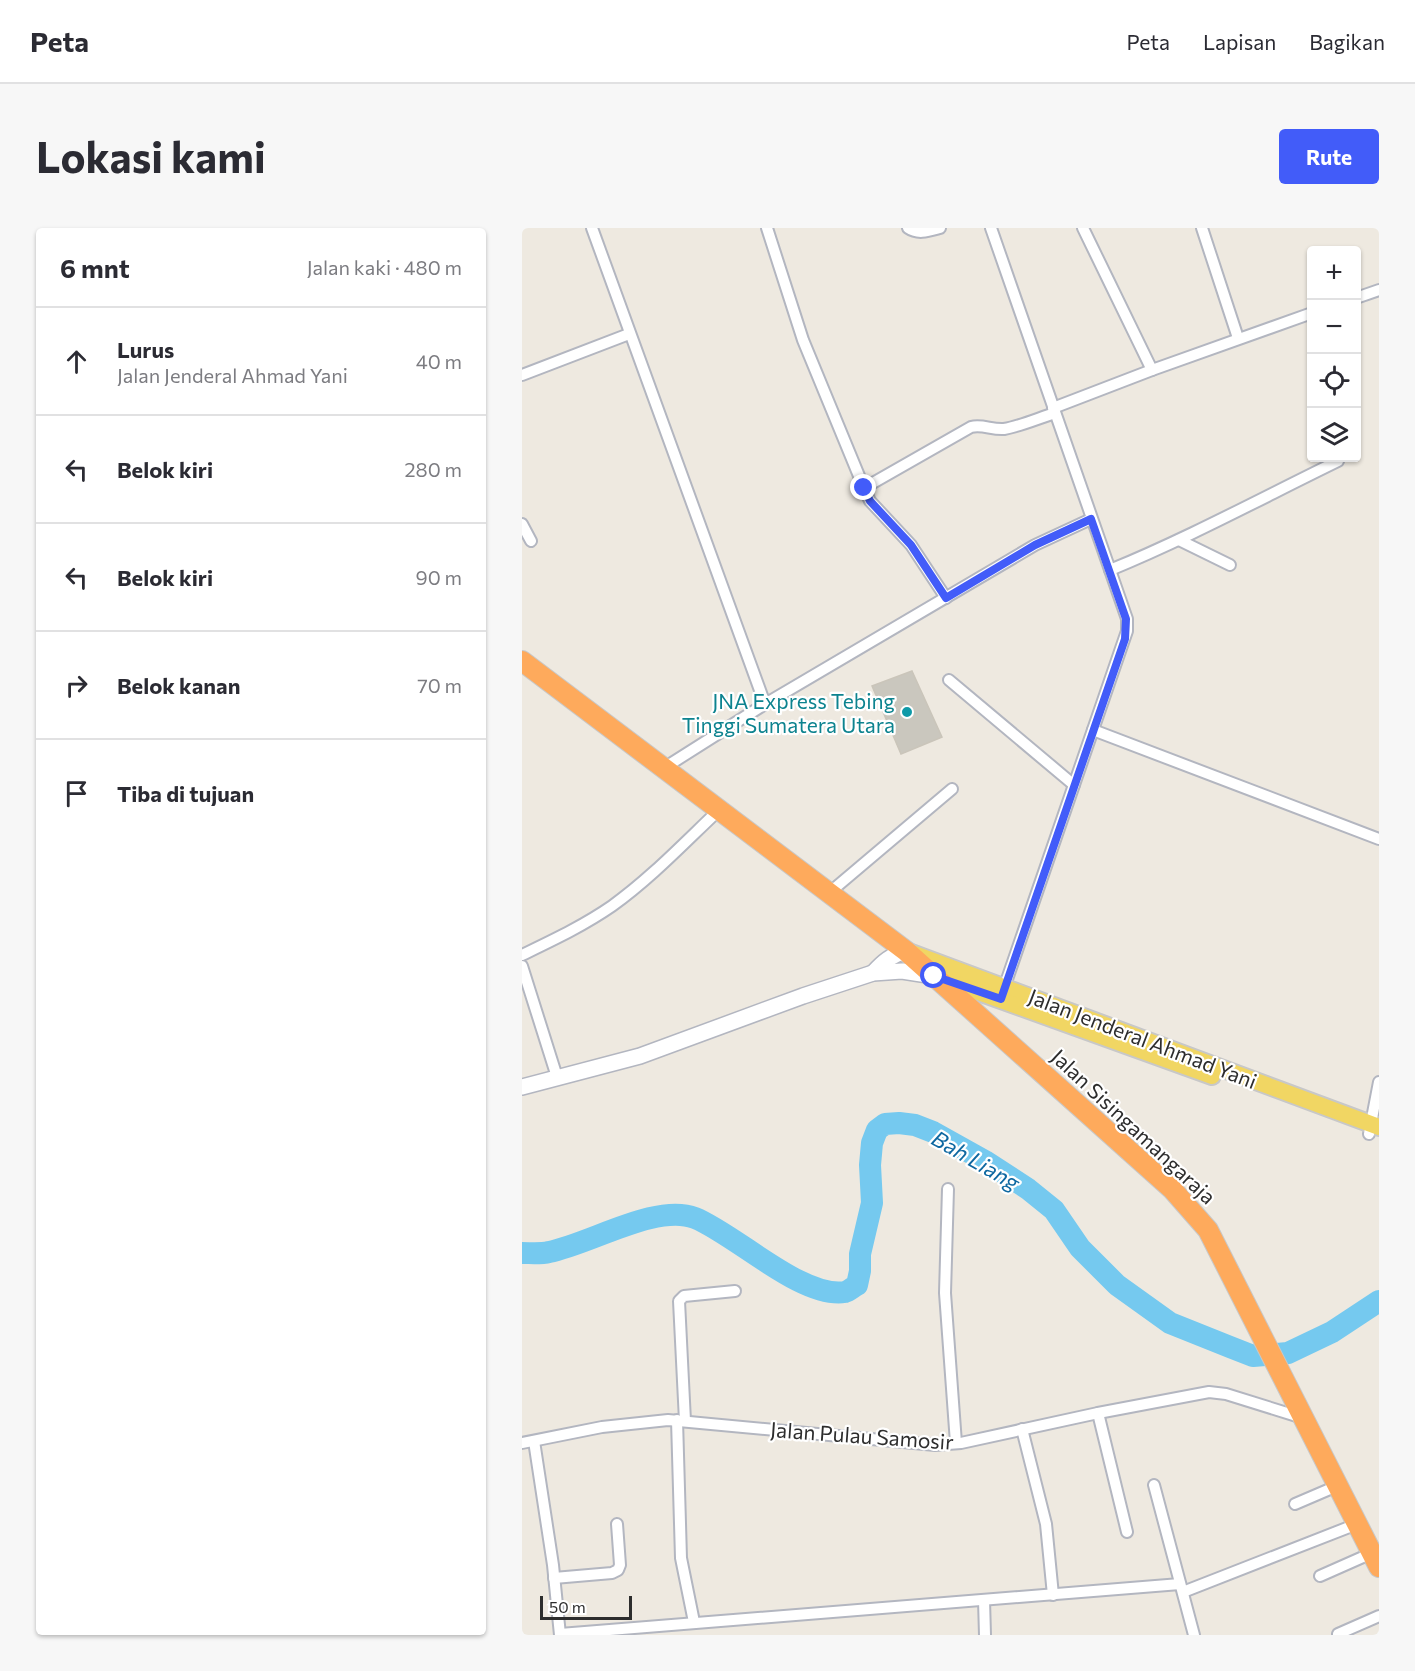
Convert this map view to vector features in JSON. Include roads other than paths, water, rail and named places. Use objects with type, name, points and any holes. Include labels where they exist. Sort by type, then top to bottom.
[{"type":"highway","name":"Jalan Sisingamangaraja","points":[[522,661],[906,951],[1172,1189],[1208,1230],[1375,1560]]},
{"type":"main road","name":"Jalan Jenderal Ahmad Yani","points":[[906,951],[1003,993],[1375,1131]]},
{"type":"main road","name":"Jalan Jenderal Ahmad Yani","points":[[934,976],[1003,993]]},
{"type":"street","points":[[592,228],[765,704]]},
{"type":"street","points":[[767,228],[803,340],[870,501],[911,545],[946,598]]},
{"type":"street","points":[[908,228],[921,232],[940,228]]},
{"type":"street","points":[[991,228],[1110,570],[1126,619],[1127,631],[1003,993]]},
{"type":"street","points":[[1083,228],[1152,370]]},
{"type":"street","points":[[1202,228],[1239,338]]},
{"type":"street","points":[[1361,296],[1379,290]]},
{"type":"street","points":[[864,488],[971,427],[978,425],[996,429],[1006,428],[1152,370],[1307,314]]},
{"type":"street","points":[[522,375],[629,334]]},
{"type":"street","points":[[1110,570],[1179,540],[1338,462]]},
{"type":"street","points":[[664,768],[765,704],[1035,545],[1091,519]]},
{"type":"street","points":[[522,524],[531,541]]},
{"type":"street","points":[[1179,540],[1230,565]]},
{"type":"street","points":[[949,680],[1074,785]]},
{"type":"street","points":[[1093,730],[1379,839]]},
{"type":"street","points":[[829,893],[952,789]]},
{"type":"street","points":[[522,955],[573,931],[612,906],[644,881],[719,810]]},
{"type":"street","points":[[873,973],[885,960],[896,953],[906,951]]},
{"type":"street","points":[[522,966],[557,1077]]},
{"type":"street","points":[[522,1087],[640,1056],[803,996],[873,973],[902,972],[934,976]]},
{"type":"street","points":[[1375,1131],[1379,1082]]},
{"type":"street","points":[[948,1189],[945,1293],[956,1443]]},
{"type":"street","points":[[694,1622],[681,1558],[679,1301],[684,1296],[735,1291]]},
{"type":"street","name":"Jalan Pulau Samosir","points":[[522,1443],[602,1427],[681,1421],[935,1445],[956,1443],[1209,1392],[1226,1394],[1303,1418]]},
{"type":"street","points":[[1098,1413],[1127,1532]]},
{"type":"street","points":[[1022,1429],[1047,1524],[1053,1595]]},
{"type":"street","points":[[534,1441],[560,1635],[694,1622],[984,1600],[1181,1588],[1357,1524]]},
{"type":"street","points":[[1154,1485],[1194,1635]]},
{"type":"street","points":[[1296,1504],[1337,1486]]},
{"type":"street","points":[[554,1578],[612,1573],[618,1570],[620,1565],[617,1524]]},
{"type":"street","points":[[1320,1576],[1375,1560]]},
{"type":"street","points":[[984,1600],[985,1635]]},
{"type":"street","points":[[1338,1634],[1379,1616]]},
{"type":"waterway","name":"Bah Liang","points":[[522,1253],[549,1252],[642,1220],[679,1215],[695,1218],[711,1226],[769,1264],[809,1286],[828,1291],[845,1292],[857,1285],[860,1271],[860,1254],[872,1203],[870,1165],[872,1143],[877,1130],[885,1124],[899,1123],[915,1125],[933,1132],[985,1161],[1028,1189],[1054,1210],[1080,1248],[1117,1285],[1170,1323],[1253,1356],[1288,1353],[1332,1332],[1379,1301]]},
{"type":"place","name":"JNA Express Tebing Tinggi Sumatera Utara","points":[[907,712]]}]
